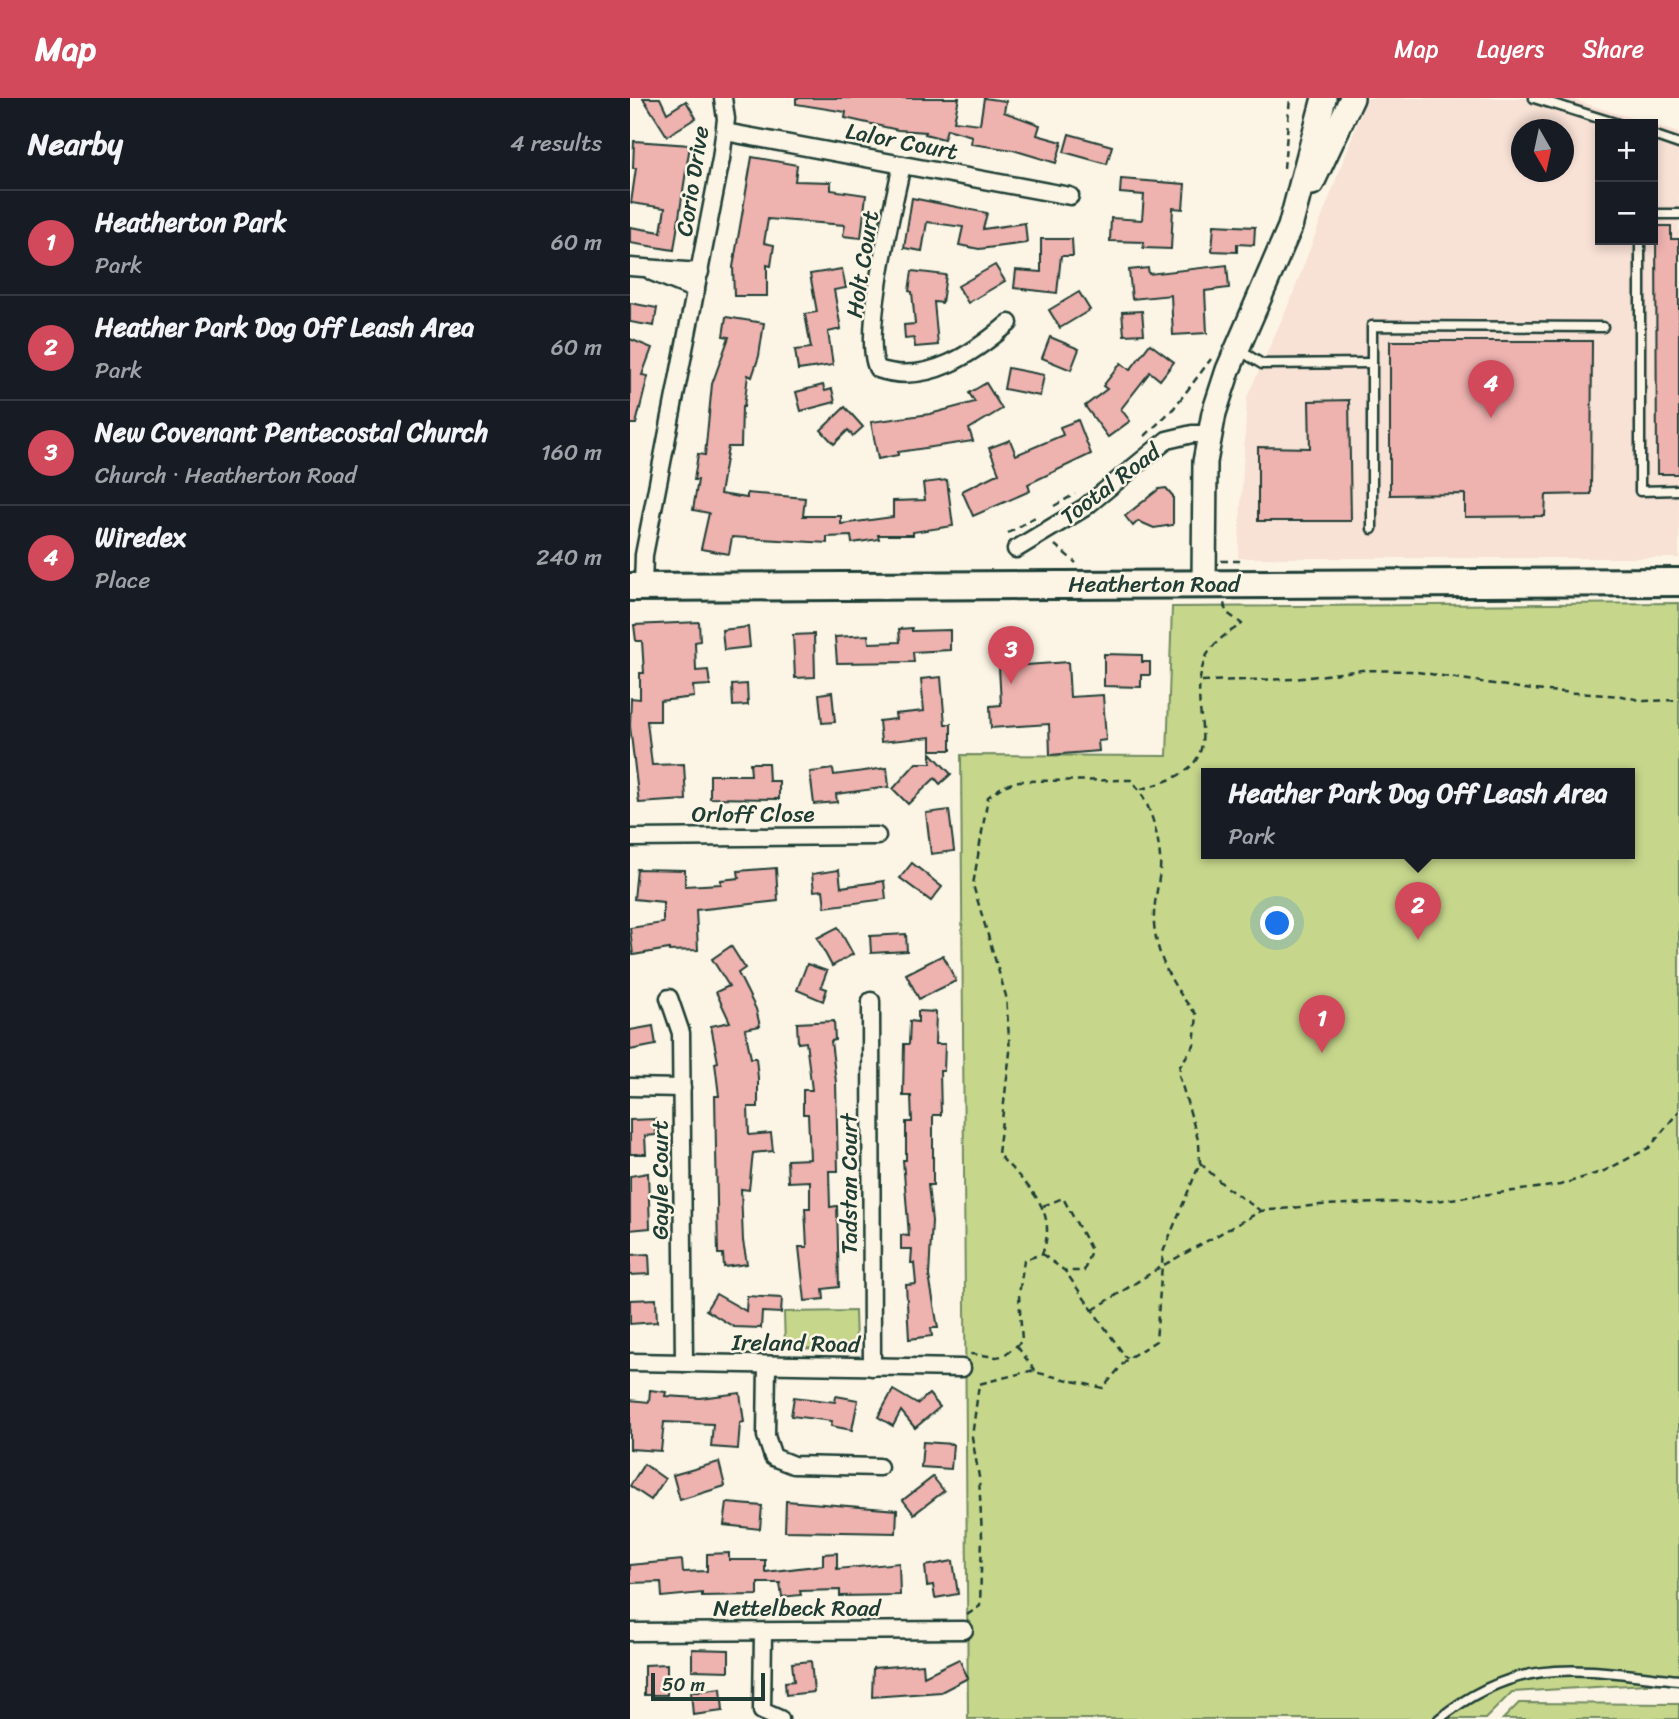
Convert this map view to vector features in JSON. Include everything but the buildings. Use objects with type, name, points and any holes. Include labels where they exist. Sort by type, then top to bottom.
[{"type":"main road","points":[[1290,227],[1324,98]]},
{"type":"main road","points":[[1213,576],[1204,479],[1210,434],[1221,391],[1290,227],[1352,98]]},
{"type":"main road","name":"Heatherton Road","points":[[637,587],[1213,576],[1679,582]]},
{"type":"street","name":"Corio Drive","points":[[637,587],[725,132],[723,98]]},
{"type":"street","name":"Lalor Court","points":[[725,132],[1070,196]]},
{"type":"street","name":"Holt Court","points":[[902,165],[880,272],[873,354],[874,373],[909,374],[944,367],[1009,323]]},
{"type":"street","name":"Corio Drive","points":[[630,267],[650,271],[700,272]]},
{"type":"street","name":"Corio Drive","points":[[650,271],[696,290]]},
{"type":"street","name":"Tootal Road","points":[[1016,549],[1084,508],[1167,440],[1192,434],[1210,434]]},
{"type":"street","name":"Orloff Close","points":[[630,838],[877,836]]},
{"type":"street","name":"Gayle Court","points":[[669,999],[681,1033],[684,1363]]},
{"type":"street","name":"Tadstan Court","points":[[871,1001],[872,1367]]},
{"type":"street","points":[[630,1087],[682,1088]]},
{"type":"street","name":"Ireland Road","points":[[630,1362],[872,1367],[965,1361]]},
{"type":"street","points":[[767,1365],[766,1436],[773,1457],[793,1465],[879,1467]]},
{"type":"street","name":"Nettelbeck Road","points":[[630,1632],[763,1632],[964,1622]]},
{"type":"street","points":[[763,1632],[760,1715],[780,1719]]},
{"type":"lane","points":[[1534,98],[1602,119]]},
{"type":"lane","points":[[1658,137],[1679,144]]},
{"type":"lane","points":[[1658,214],[1679,214]]},
{"type":"lane","points":[[1640,245],[1640,491],[1679,490]]},
{"type":"lane","points":[[1372,529],[1372,326],[1604,327]]},
{"type":"lane","points":[[1238,349],[1262,364],[1372,363]]},
{"type":"lane","points":[[1439,1719],[1479,1691],[1517,1676],[1542,1670],[1564,1669],[1679,1680]]},
{"type":"path","points":[[1284,173],[1290,98]]},
{"type":"path","points":[[1142,440],[1174,408],[1212,356]]},
{"type":"path","points":[[1050,509],[1081,490]]},
{"type":"path","points":[[1008,533],[1040,515]]},
{"type":"path","points":[[1052,545],[1056,545],[1074,563],[1087,563]]},
{"type":"path","points":[[1213,576],[1239,561],[1213,576]]},
{"type":"path","points":[[1141,789],[1170,782],[1183,775],[1201,754],[1202,681],[1206,657],[1222,637],[1242,624],[1226,612],[1224,599],[1213,576]]},
{"type":"path","points":[[1202,681],[1295,679],[1362,670],[1411,671],[1532,690],[1622,696],[1644,701],[1679,700]]},
{"type":"path","points":[[964,1622],[980,1606],[983,1585],[979,1477],[972,1437],[979,1384],[1035,1371],[1103,1388],[1127,1359],[1156,1341],[1163,1252],[1200,1163],[1199,1143],[1179,1075],[1180,1066],[1194,1045],[1197,1015],[1170,978],[1160,953],[1154,901],[1160,854],[1141,789],[1131,780],[1019,781],[1003,786],[988,797],[973,885],[1006,996],[1010,1052],[998,1154],[1043,1206],[1049,1237],[1042,1254],[1024,1260],[1019,1295],[1023,1341],[1000,1358],[965,1361]]},
{"type":"path","points":[[1093,1310],[1162,1266],[1261,1211],[1320,1205],[1435,1201],[1510,1194],[1560,1185],[1604,1171],[1649,1148],[1679,1111]]},
{"type":"path","points":[[1200,1163],[1227,1188],[1261,1211]]},
{"type":"path","points":[[1043,1206],[1063,1198],[1091,1250],[1084,1271],[1065,1271]]},
{"type":"path","points":[[1042,1254],[1065,1271],[1127,1359]]},
{"type":"path","points":[[1017,1346],[1035,1371]]},
{"type":"shaded area","points":[[1367,98],[1568,98],[1635,119],[1595,119],[1595,245],[1658,245],[1658,127],[1679,133],[1679,558],[1238,558],[1247,397],[1291,299]]},
{"type":"green space","points":[[1679,603],[1679,1682],[1512,1692],[1485,1719],[968,1719],[961,755],[1167,756],[1172,607]]},
{"type":"green space","points":[[855,1311],[856,1343],[848,1349],[785,1348],[784,1312]]},
{"type":"green space","points":[[1519,1703],[1679,1704],[1679,1719],[1503,1719]]},
{"type":"place","name":"Wiredex","points":[[1491,418]]},
{"type":"place","name":"New Covenant Pentecostal Church","points":[[1011,684]]},
{"type":"place","name":"Heather Park Dog Off Leash Area","points":[[1418,940]]},
{"type":"place","name":"Heatherton Park","points":[[1322,1053]]}]
